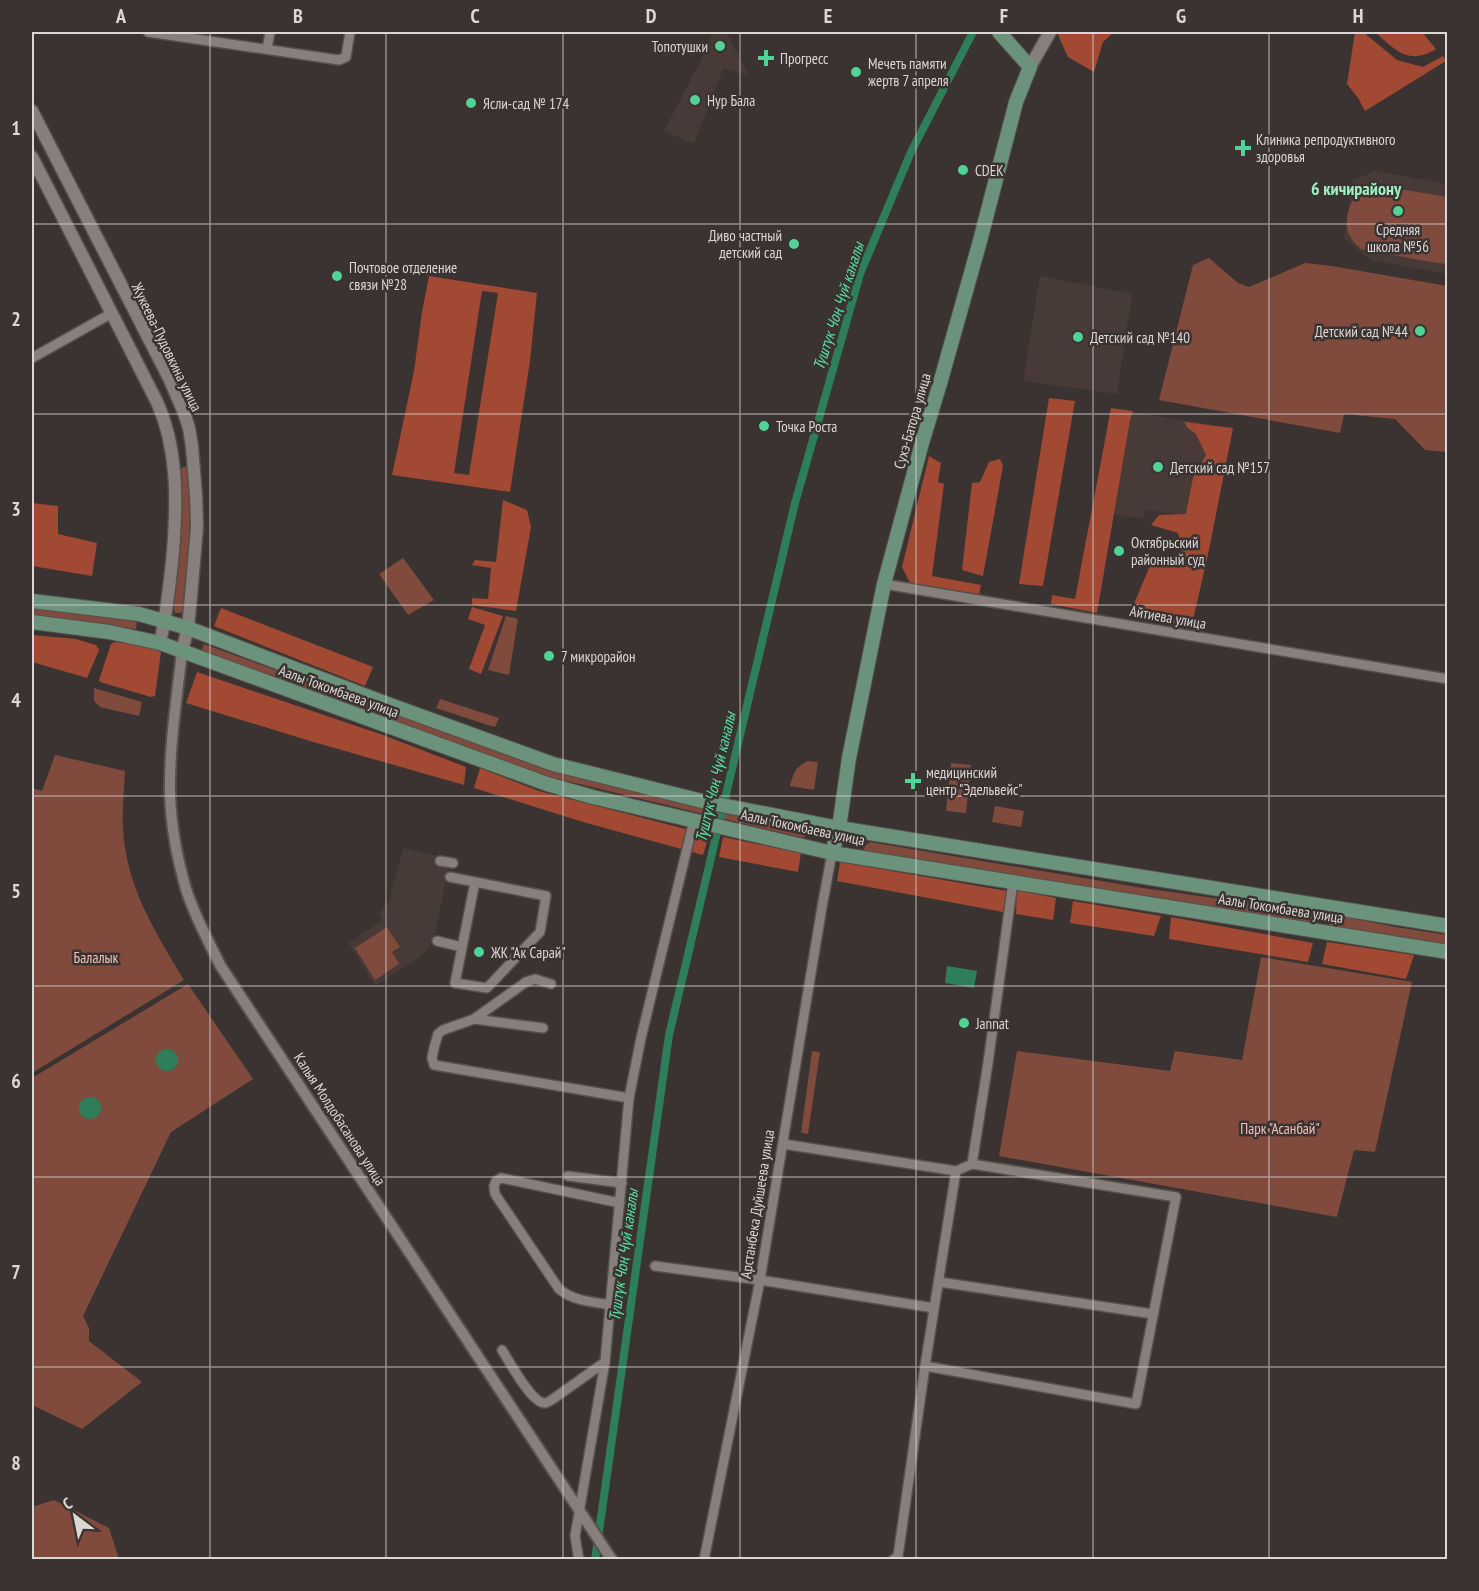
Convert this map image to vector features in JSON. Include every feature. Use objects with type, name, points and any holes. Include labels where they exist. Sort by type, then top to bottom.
[{"type":"main road","points":[[999,32],[1030,67]]},
{"type":"main road","name":"Сухэ-Батора улица","points":[[832,853],[884,584],[1016,102],[1030,67],[1050,32]]},
{"type":"main road","name":"Жукеева-Пудовкина улица","points":[[32,111],[177,396],[189,428],[197,527],[188,628],[182,651]]},
{"type":"main road","points":[[32,157],[164,417],[168,430],[173,462],[175,525],[169,594],[160,643]]},
{"type":"main road","points":[[38,170],[56,160]]},
{"type":"main road","points":[[173,462],[193,459]]},
{"type":"main road","name":"Аалы Токомбаева улица","points":[[32,601],[139,614],[165,621],[553,764],[706,802],[838,828],[1448,926]]},
{"type":"main road","name":"Аалы Токомбаева улица","points":[[32,622],[109,632],[160,643],[547,784],[593,797],[832,853],[1448,952]]},
{"type":"street","points":[[148,32],[339,60],[346,57],[350,32]]},
{"type":"street","points":[[267,49],[270,32]]},
{"type":"street","points":[[32,358],[112,313]]},
{"type":"street","name":"Айтиева улица","points":[[884,584],[1448,680]]},
{"type":"street","name":"Калыя Молдобасанова улица","points":[[182,651],[172,755],[171,817],[186,891],[196,916],[220,965],[612,1560]]},
{"type":"street","points":[[579,1560],[574,1536],[605,1362],[629,1098],[641,1038],[698,820]]},
{"type":"street","name":"Арстанбека Дуйшеева улица","points":[[704,1560],[760,1280],[832,853]]},
{"type":"street","points":[[440,861],[453,863]]},
{"type":"street","points":[[450,877],[546,896],[540,932],[487,988],[455,983],[475,882]]},
{"type":"street","points":[[972,1164],[1013,882]]},
{"type":"street","points":[[437,942],[462,946]]},
{"type":"street","points":[[551,984],[535,980],[526,982],[474,1018],[443,1030],[438,1034],[432,1058],[434,1065],[629,1098]]},
{"type":"street","points":[[474,1018],[543,1028]]},
{"type":"street","points":[[783,1144],[956,1171],[972,1164],[1176,1197],[1136,1404],[925,1366]]},
{"type":"street","points":[[893,1560],[898,1556],[956,1171]]},
{"type":"street","points":[[568,1176],[622,1183]]},
{"type":"street","points":[[611,1305],[578,1299],[559,1289],[495,1194],[494,1186],[499,1178],[514,1180],[620,1203]]},
{"type":"street","points":[[655,1266],[934,1308]]},
{"type":"street","points":[[939,1282],[1153,1314]]},
{"type":"street","points":[[502,1350],[532,1394],[544,1403],[605,1362]]},
{"type":"shaded area","name":"Нур Бала","points":[[713,32],[726,32],[749,75],[723,69],[694,144],[664,131]]},
{"type":"shaded area","points":[[1060,32],[1114,32],[1103,42],[1094,72],[1068,57],[1058,35]]},
{"type":"shaded area","points":[[1355,32],[1363,32],[1397,60],[1423,67],[1443,56],[1446,61],[1365,111],[1347,84]]},
{"type":"shaded area","points":[[1375,32],[1422,32],[1436,49],[1426,54],[1410,56],[1396,50]]},
{"type":"shaded area","name":"Средняя школа №56","points":[[1376,171],[1447,184],[1447,274],[1371,260],[1344,238],[1353,180]]},
{"type":"shaded area","points":[[429,276],[537,293],[530,361],[510,492],[392,475],[414,371]],"holes":[[[482,291],[498,293],[469,475],[454,473]]]},
{"type":"shaded area","name":"Детский сад №140","points":[[1040,276],[1132,294],[1117,394],[1023,381]]},
{"type":"shaded area","points":[[1049,398],[1075,401],[1043,586],[1019,584]]},
{"type":"shaded area","points":[[1111,408],[1133,411],[1097,613],[1051,604],[1052,595],[1075,599]]},
{"type":"shaded area","name":"Детский сад №157","points":[[1121,410],[1213,425],[1195,517],[1148,510],[1143,519],[1103,512]]},
{"type":"shaded area","points":[[1184,422],[1233,428],[1191,629],[1129,616],[1154,556],[1178,557],[1182,550],[1178,533],[1151,525],[1159,515],[1186,514],[1193,478],[1206,455],[1196,434]]},
{"type":"shaded area","points":[[929,456],[941,463],[938,482],[944,484],[932,576],[981,585],[979,595],[910,583],[902,567]]},
{"type":"shaded area","points":[[1000,459],[1003,466],[983,576],[962,570],[972,483],[980,482],[989,462]]},
{"type":"shaded area","points":[[503,500],[527,510],[531,527],[516,611],[472,605],[472,598],[488,599],[491,568],[472,565],[475,560],[496,562]]},
{"type":"shaded area","points":[[32,503],[58,506],[58,534],[97,543],[92,576],[32,566]]},
{"type":"shaded area","points":[[472,607],[503,616],[481,674],[469,669],[485,625],[468,619]]},
{"type":"shaded area","points":[[221,608],[373,667],[365,686],[214,626]]},
{"type":"shaded area","points":[[32,635],[76,639],[96,645],[99,650],[87,678],[32,662]]},
{"type":"shaded area","points":[[115,642],[144,646],[161,652],[155,696],[151,697],[100,682],[111,644]]},
{"type":"shaded area","points":[[197,672],[383,735],[466,767],[464,785],[186,703]]},
{"type":"shaded area","points":[[480,768],[539,791],[709,835],[703,855],[583,822],[474,788]]},
{"type":"shaded area","points":[[723,837],[801,853],[798,872],[719,857]]},
{"type":"shaded area","points":[[403,848],[450,859],[434,940],[420,957],[375,986],[349,943],[383,920],[379,913],[389,901]]},
{"type":"shaded area","points":[[840,862],[1007,891],[1003,912],[837,881]]},
{"type":"shaded area","points":[[1017,890],[1056,898],[1053,920],[1016,914]]},
{"type":"shaded area","points":[[1073,901],[1161,916],[1154,936],[1070,923]]},
{"type":"shaded area","points":[[1171,917],[1313,943],[1308,962],[1169,939]]},
{"type":"shaded area","points":[[1327,942],[1414,955],[1406,979],[1322,964]]},
{"type":"shaded area","points":[[947,966],[977,971],[974,988],[945,983]]},
{"type":"shaded area","points":[[167,1049],[175,1052],[178,1060],[175,1068],[167,1071],[159,1068],[156,1060],[159,1052]]},
{"type":"shaded area","points":[[90,1097],[98,1100],[101,1108],[98,1116],[90,1119],[82,1116],[79,1108],[82,1100]]},
{"type":"green space","name":"Средняя школа №56","points":[[1376,185],[1447,197],[1447,264],[1361,249],[1354,242],[1347,229],[1347,216],[1351,204],[1358,193],[1367,187]]},
{"type":"green space","points":[[1209,258],[1238,283],[1249,287],[1305,263],[1447,286],[1447,452],[1425,450],[1395,419],[1344,414],[1340,433],[1159,400],[1193,265]]},
{"type":"green space","points":[[183,467],[189,470],[189,540],[184,611],[175,613],[180,532],[180,470]]},
{"type":"green space","points":[[403,558],[434,600],[408,615],[379,574]]},
{"type":"green space","points":[[32,608],[137,622],[136,629],[32,615]]},
{"type":"green space","points":[[506,616],[518,619],[509,675],[488,670]]},
{"type":"green space","points":[[204,644],[551,770],[806,832],[804,838],[546,776],[201,651]]},
{"type":"green space","points":[[94,688],[142,702],[139,716],[100,707],[94,701]]},
{"type":"green space","points":[[440,699],[499,718],[495,727],[491,726],[436,708]]},
{"type":"green space","name":"Балалык","points":[[55,755],[125,771],[123,827],[129,868],[152,926],[184,980],[32,1073],[32,788],[42,791]]},
{"type":"green space","points":[[808,761],[818,762],[814,790],[790,786],[796,770]]},
{"type":"green space","points":[[951,763],[971,765],[966,813],[946,811]]},
{"type":"green space","points":[[995,806],[1024,811],[1021,827],[992,822]]},
{"type":"green space","points":[[870,842],[1143,888],[1319,913],[1318,923],[1089,891],[865,853],[863,847]]},
{"type":"green space","points":[[1330,914],[1447,935],[1447,945],[1329,925]]},
{"type":"green space","points":[[387,927],[400,947],[392,952],[399,964],[375,980],[355,948]]},
{"type":"green space","name":"Парк \"Асанбай\"","points":[[1261,957],[1412,982],[1375,1152],[1354,1150],[1337,1217],[999,1156],[1017,1051],[1170,1071],[1175,1051],[1242,1060]]},
{"type":"green space","points":[[188,984],[253,1079],[171,1132],[83,1316],[89,1328],[89,1341],[142,1382],[82,1429],[32,1405],[32,1078]]},
{"type":"green space","points":[[812,1051],[820,1052],[808,1134],[801,1133]]},
{"type":"green space","points":[[54,1500],[109,1528],[119,1559],[32,1559],[32,1507]]},
{"type":"waterway","name":"Түштүк Чоң Чүй каналы","points":[[595,1560],[669,1035],[795,503],[860,274],[911,152],[973,32]]},
{"type":"place","name":"Топотушки","points":[[720,46]]},
{"type":"place","name":"Прогресс","points":[[766,58]]},
{"type":"place","name":"Мечеть памяти жертв 7 апреля","points":[[856,72]]},
{"type":"place","name":"Нур Бала","points":[[695,100]]},
{"type":"place","name":"Ясли-сад № 174","points":[[471,103]]},
{"type":"place","name":"Клиника репродуктивного здоровья","points":[[1243,148]]},
{"type":"place","name":"CDEK","points":[[963,170]]},
{"type":"place","name":"Средняя школа №56","points":[[1398,211]]},
{"type":"place","name":"Диво частный детский сад","points":[[794,244]]},
{"type":"place","name":"Почтовое отделение связи №28","points":[[337,276]]},
{"type":"place","name":"Детский сад №44","points":[[1420,331]]},
{"type":"place","name":"Детский сад №140","points":[[1078,337]]},
{"type":"place","name":"Точка Роста","points":[[764,426]]},
{"type":"place","name":"Детский сад №157","points":[[1158,467]]},
{"type":"place","name":"Октябрьский районный суд","points":[[1119,551]]},
{"type":"place","name":"7 микрорайон","points":[[549,656]]},
{"type":"place","name":"медицинский центр \"Эдельвейс\"","points":[[913,781]]},
{"type":"place","name":"ЖК \"Ак Сарай\"","points":[[479,952]]},
{"type":"place","name":"Jannat","points":[[964,1023]]},
{"type":"district","name":"6 кичирайону","points":[[1356,188]]}]
